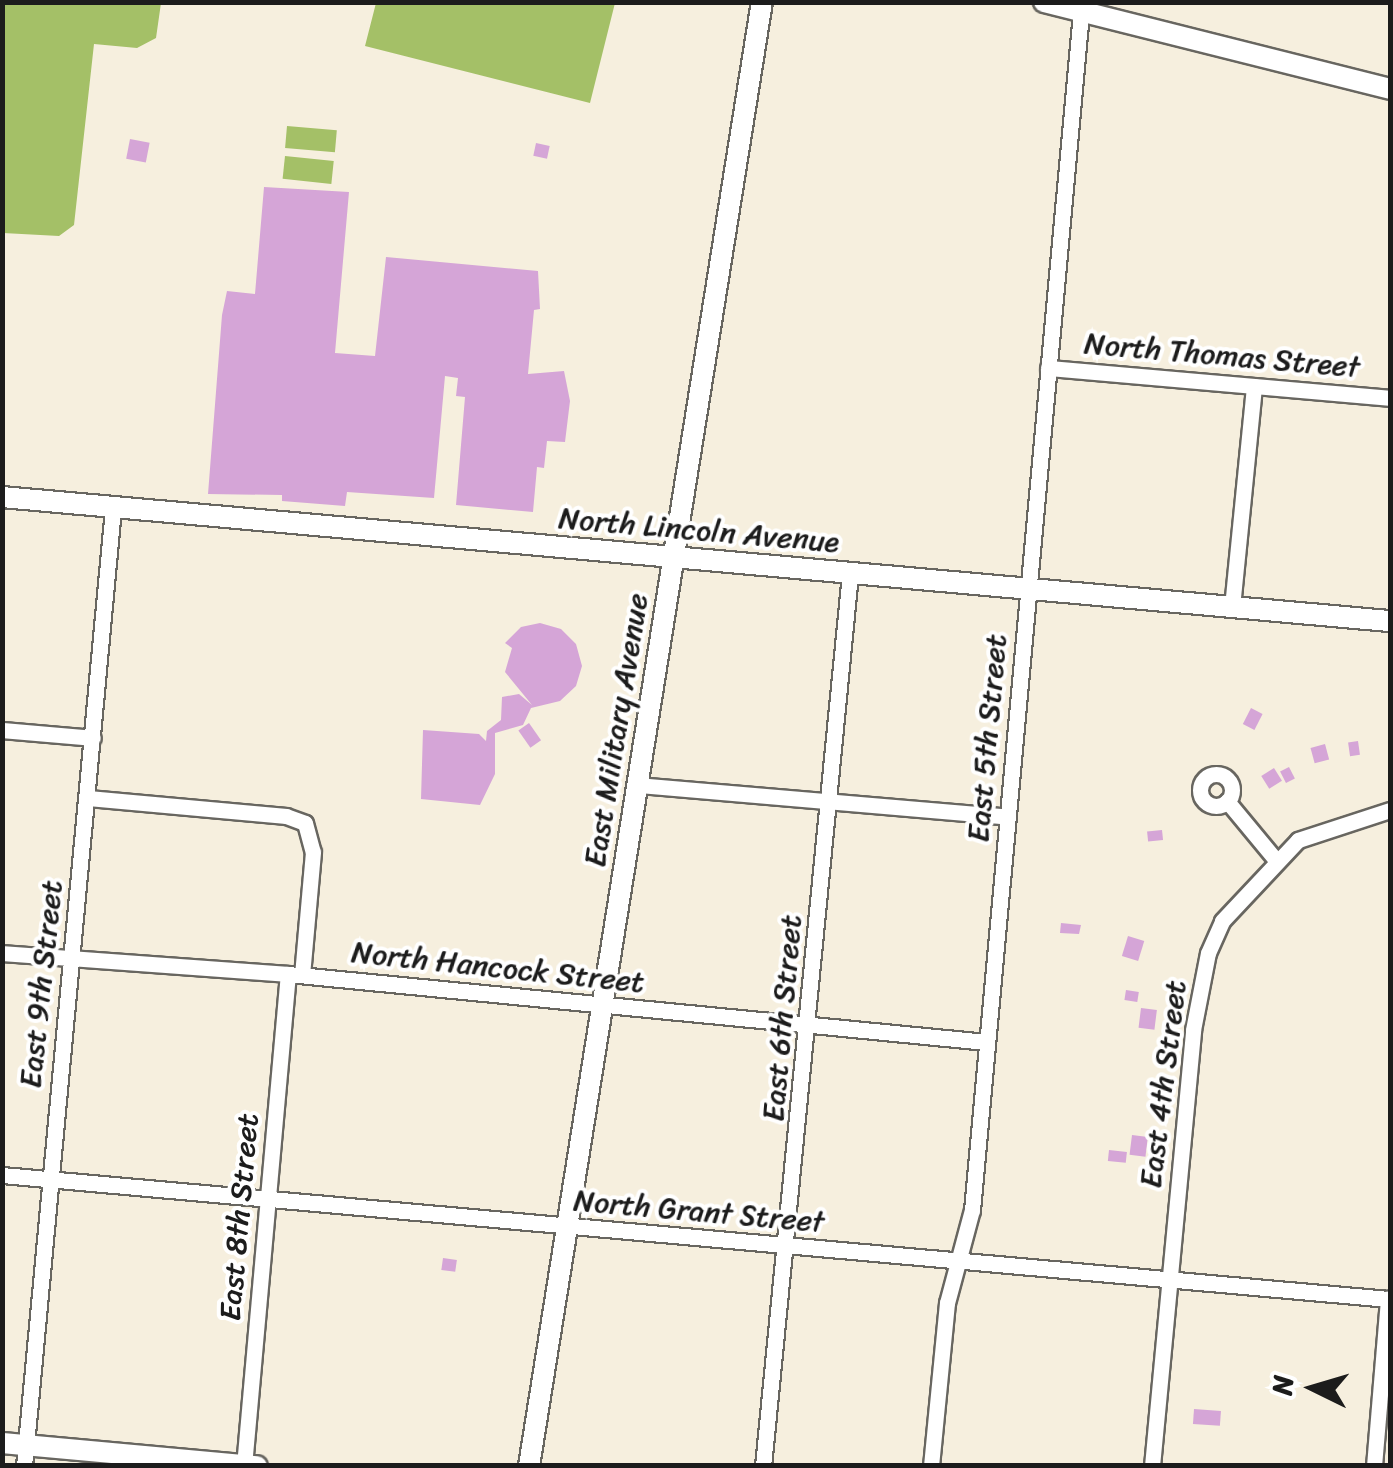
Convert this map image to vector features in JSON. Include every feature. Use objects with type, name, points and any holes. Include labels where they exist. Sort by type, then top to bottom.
[{"type":"main road","name":"East Military Avenue","points":[[529,1466],[762,2]]},
{"type":"main road","points":[[1044,2],[1390,89]]},
{"type":"main road","name":"North Lincoln Avenue","points":[[2,497],[1390,621]]},
{"type":"main road","points":[[2,1443],[25,1455],[256,1466]]},
{"type":"street","name":"East 5th Street","points":[[931,1466],[957,1262],[972,1210],[1048,368],[1074,8]]},
{"type":"street","name":"North Thomas Street","points":[[1048,368],[1390,398]]},
{"type":"street","points":[[1232,606],[1254,386]]},
{"type":"street","name":"East 9th Street","points":[[25,1455],[114,508]]},
{"type":"street","name":"East 6th Street","points":[[764,1466],[789,1247],[850,574]]},
{"type":"street","points":[[2,730],[93,738]]},
{"type":"street","points":[[638,785],[1008,817]]},
{"type":"street","name":"East 8th Street","points":[[88,798],[286,816],[305,823],[314,845],[268,1200],[244,1465]]},
{"type":"street","points":[[1227,802],[1275,859]]},
{"type":"street","name":"East 4th Street","points":[[1152,1466],[1193,1030],[1208,953],[1222,921],[1275,859],[1329,826],[1390,810]]},
{"type":"street","name":"North Hancock Street","points":[[2,953],[295,974],[987,1042]]},
{"type":"street","name":"North Grant Street","points":[[2,1176],[1389,1299]]},
{"type":"street","points":[[1374,1466],[1389,1299]]},
{"type":"green space","points":[[3,2],[161,3],[156,38],[137,48],[94,44],[74,225],[59,236],[3,233]]},
{"type":"green space","points":[[376,2],[615,3],[590,103],[365,46]]},
{"type":"green space","points":[[287,126],[337,130],[335,152],[285,148]]},
{"type":"green space","points":[[285,156],[334,161],[331,184],[283,179]]},
{"type":"building","points":[[130,139],[150,143],[146,162],[126,159]]},
{"type":"building","points":[[536,143],[550,146],[547,159],[533,156]]},
{"type":"building","points":[[264,187],[349,192],[335,353],[375,356],[386,257],[538,271],[540,309],[534,310],[528,374],[564,371],[570,401],[565,442],[547,441],[544,468],[537,467],[533,512],[456,505],[465,397],[456,396],[458,378],[445,376],[434,498],[347,492],[345,506],[282,501],[282,495],[208,494],[222,315],[227,291],[255,294]]},
{"type":"building","points":[[540,623],[561,629],[576,644],[582,666],[576,686],[560,701],[531,708],[523,725],[495,733],[495,774],[480,805],[421,799],[423,730],[479,734],[486,741],[487,731],[501,720],[502,697],[519,694],[532,705],[505,672],[512,648],[505,643],[521,627]]},
{"type":"building","points":[[1251,708],[1263,714],[1254,730],[1243,724]]},
{"type":"building","points":[[529,723],[541,740],[530,748],[518,730]]},
{"type":"building","points":[[1358,741],[1360,755],[1350,756],[1348,742]]},
{"type":"building","points":[[1325,744],[1329,759],[1315,763],[1311,748]]},
{"type":"building","points":[[1289,767],[1295,779],[1286,783],[1280,772]]},
{"type":"building","points":[[1274,768],[1282,781],[1269,789],[1261,776]]},
{"type":"building","points":[[1162,830],[1163,840],[1148,842],[1147,832]]},
{"type":"building","points":[[1061,923],[1081,925],[1079,934],[1060,933]]},
{"type":"building","points":[[1128,936],[1144,941],[1138,961],[1122,956]]},
{"type":"building","points":[[1126,990],[1139,992],[1137,1002],[1124,1000]]},
{"type":"building","points":[[1141,1008],[1157,1010],[1154,1030],[1139,1028]]},
{"type":"building","points":[[1132,1135],[1148,1137],[1145,1157],[1130,1155]]},
{"type":"building","points":[[1109,1150],[1127,1152],[1126,1163],[1108,1161]]},
{"type":"building","points":[[443,1258],[457,1260],[455,1272],[441,1270]]},
{"type":"building","points":[[1194,1409],[1221,1411],[1220,1426],[1193,1424]]}]
